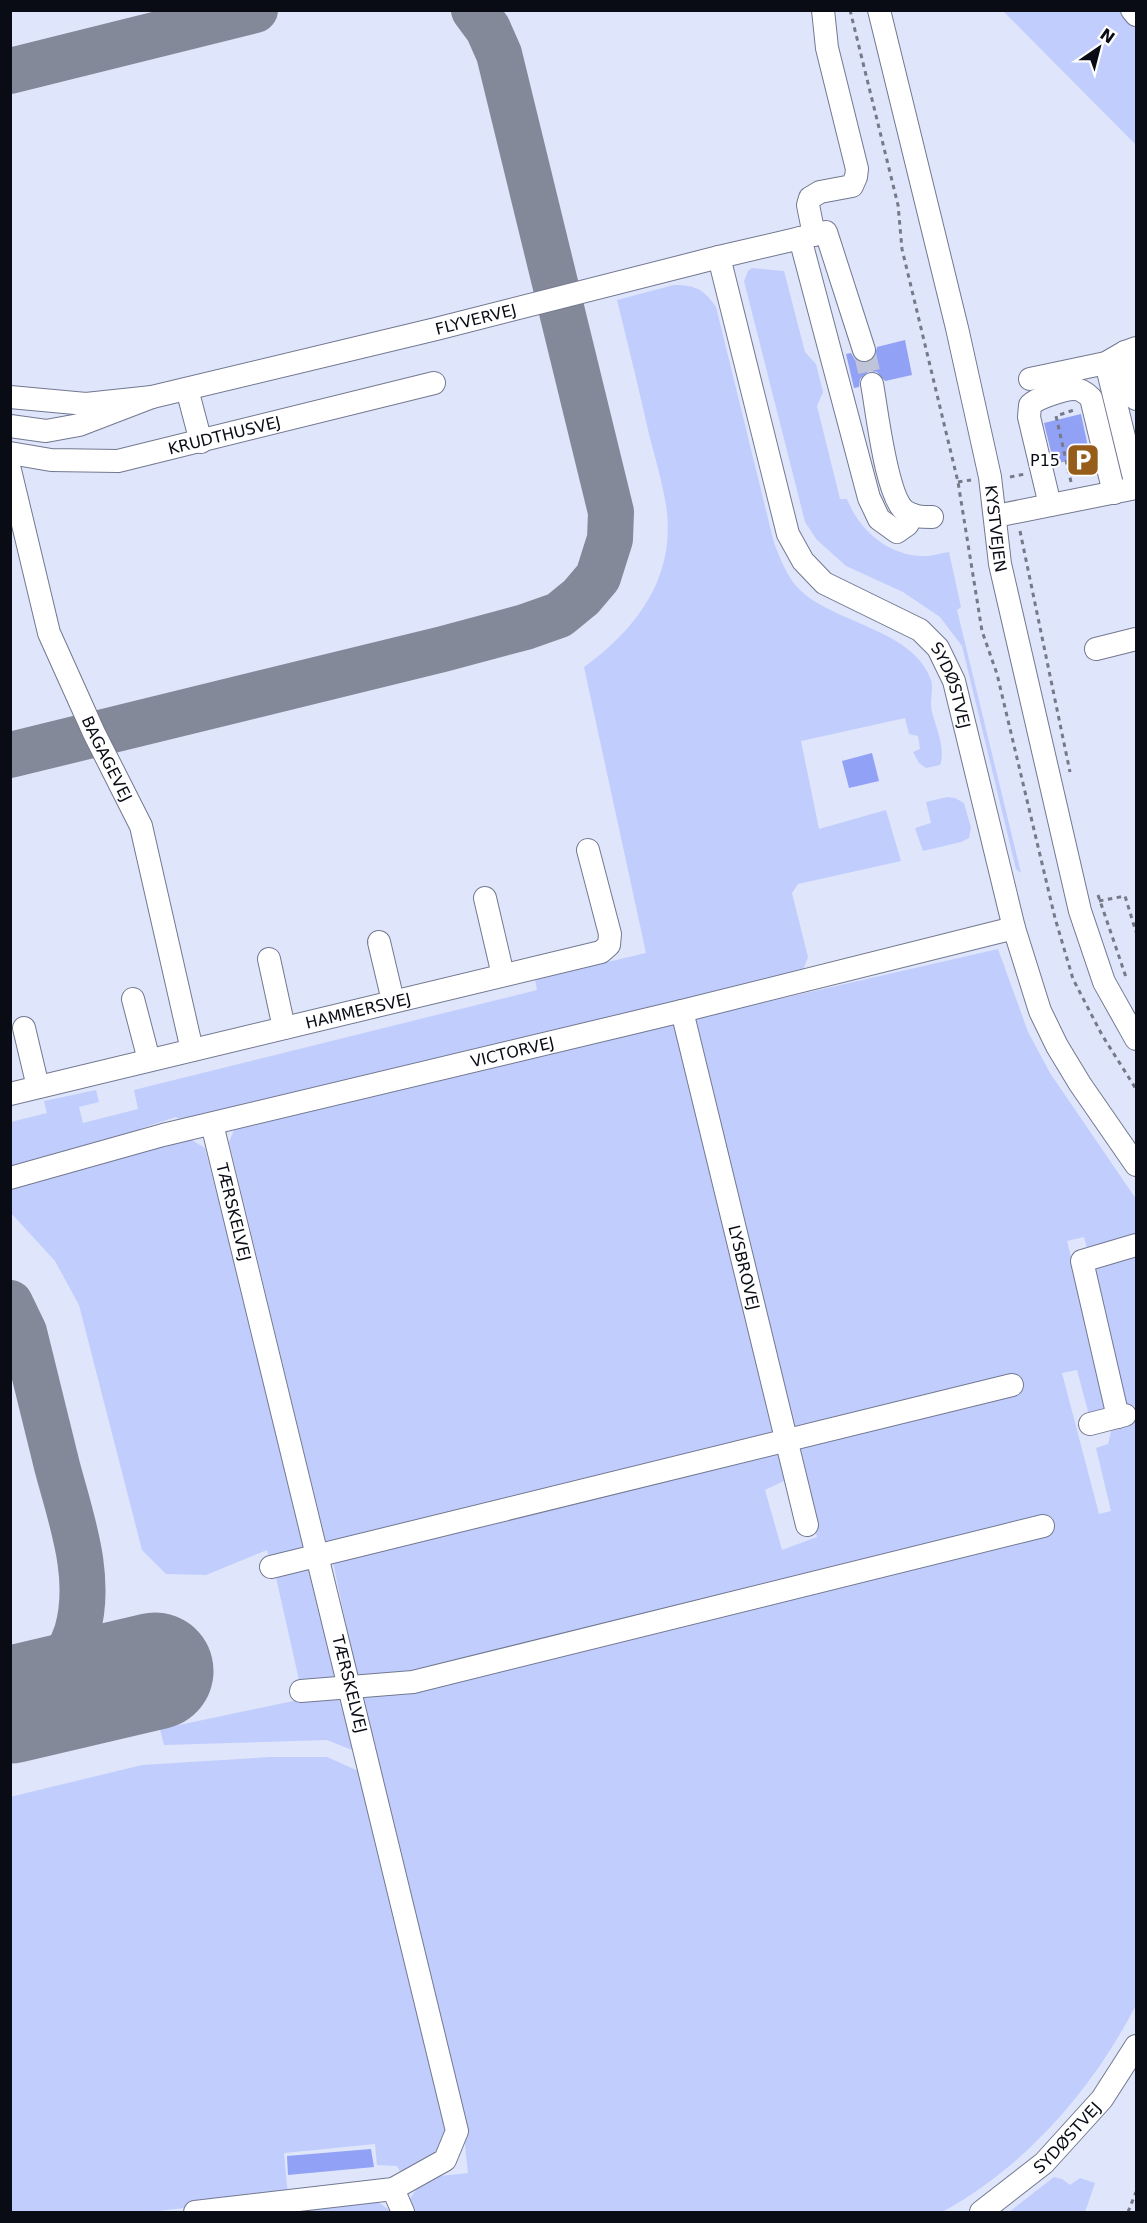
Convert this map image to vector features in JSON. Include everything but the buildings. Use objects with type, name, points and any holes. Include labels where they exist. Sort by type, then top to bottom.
[{"type":"street","points":[[823,10],[827,48],[857,169],[852,186],[820,192],[810,198],[807,236],[869,498],[879,519],[897,532],[923,516],[904,510],[891,488],[872,384]]},
{"type":"street","name":"KYSTVEJEN","points":[[879,10],[957,328],[990,477],[1000,564],[1079,905],[1104,982],[1137,1039]]},
{"type":"street","points":[[1132,10],[1137,15]]},
{"type":"street","points":[[807,236],[826,232],[864,350]]},
{"type":"street","name":"FLYVERVEJ","points":[[152,398],[807,236]]},
{"type":"street","name":"SYDØSTVEJ","points":[[719,256],[788,534],[803,561],[824,583],[920,630],[938,648],[954,681],[1014,928],[1040,1011],[1056,1046],[1137,1166]]},
{"type":"street","points":[[1030,379],[1122,354]]},
{"type":"street","points":[[1122,354],[1137,399]]},
{"type":"street","points":[[996,516],[1137,487],[1122,354]]},
{"type":"street","name":"KRUDTHUSVEJ","points":[[10,453],[51,460],[118,461],[434,383]]},
{"type":"street","points":[[187,389],[201,442]]},
{"type":"street","points":[[1050,505],[1029,417],[1030,405],[1035,399],[1075,389],[1091,398],[1114,493]]},
{"type":"street","points":[[10,397],[86,404],[152,398]]},
{"type":"street","points":[[10,426],[46,431],[79,425],[152,398]]},
{"type":"street","name":"BAGAGEVEJ","points":[[10,470],[49,633],[93,733],[141,826],[192,1050]]},
{"type":"street","points":[[1096,649],[1137,639]]},
{"type":"street","name":"HAMMERSVEJ","points":[[10,1094],[601,952],[609,945],[610,934],[588,850]]},
{"type":"street","points":[[485,898],[503,975]]},
{"type":"street","name":"VICTORVEJ","points":[[10,1178],[163,1135],[682,1011],[1014,928]]},
{"type":"street","points":[[379,942],[393,1001]]},
{"type":"street","points":[[269,959],[284,1028]]},
{"type":"street","points":[[133,999],[149,1060]]},
{"type":"street","name":"LYSBROVEJ","points":[[682,1011],[807,1525]]},
{"type":"street","points":[[24,1028],[38,1087]]},
{"type":"street","name":"TÆRSKELVEJ","points":[[212,1124],[458,2131],[445,2160],[393,2189]]},
{"type":"street","points":[[1090,1424],[1122,1416],[1082,1262],[1137,1245]]},
{"type":"street","points":[[271,1567],[1012,1385]]},
{"type":"street","points":[[301,1691],[413,1682],[1042,1526]]},
{"type":"street","name":"SYDØSTVEJ","points":[[981,2212],[1044,2163],[1102,2099],[1137,2046]]},
{"type":"street","points":[[195,2212],[393,2189],[403,2212]]},
{"type":"path","points":[[850,10],[898,205],[902,249],[958,482],[982,631],[998,674],[1055,918],[1073,979],[1102,1035],[1137,1089]]},
{"type":"path","points":[[1075,500],[1056,416],[1072,412],[1085,393]]},
{"type":"path","points":[[958,482],[990,477],[1011,477],[1068,466]]},
{"type":"path","points":[[1079,905],[1125,896],[1137,932]]},
{"type":"path","points":[[1128,2212],[1137,2192]]},
{"type":"shaded area","points":[[1003,11],[1122,11],[1136,25],[1136,145]]},
{"type":"shaded area","points":[[752,268],[784,271],[805,352],[816,364],[823,392],[817,406],[840,499],[847,499],[859,521],[886,546],[909,555],[924,556],[949,552],[961,607],[957,610],[1021,873],[1016,869],[962,646],[940,617],[903,592],[846,566],[817,540],[805,522],[744,281],[748,271]]},
{"type":"shaded area","points":[[674,285],[698,289],[716,307],[774,543],[792,580],[801,591],[816,602],[873,629],[909,650],[922,663],[931,680],[931,708],[942,752],[940,765],[926,768],[919,763],[913,752],[920,749],[918,736],[909,734],[905,718],[801,741],[819,829],[886,810],[901,861],[798,884],[792,893],[808,957],[802,972],[185,1122],[176,1117],[142,1128],[134,1137],[11,1171],[11,1122],[47,1113],[44,1101],[96,1090],[99,1102],[79,1107],[83,1123],[138,1109],[134,1090],[537,990],[535,979],[646,953],[584,667],[603,652],[637,617],[659,577],[665,554],[668,530],[666,505],[617,300]]},
{"type":"shaded area","points":[[947,797],[964,803],[971,828],[969,838],[923,851],[915,828],[931,823],[926,802]]},
{"type":"shaded area","points":[[998,949],[1028,1032],[1050,1073],[1136,1199],[1136,1238],[1087,1248],[1084,1237],[1067,1241],[1111,1413],[1090,1419],[1077,1370],[1062,1373],[1099,1514],[1111,1511],[1096,1448],[1108,1444],[1112,1428],[1136,1421],[1136,2005],[1099,2066],[1078,2096],[1054,2123],[1029,2149],[1001,2172],[972,2194],[942,2212],[412,2212],[409,2200],[420,2184],[440,2176],[468,2173],[462,2116],[453,2068],[433,1996],[361,1693],[416,1674],[357,1678],[333,1562],[784,1450],[788,1479],[765,1490],[782,1550],[817,1537],[791,1434],[696,1018]]},
{"type":"shaded area","points":[[678,1020],[779,1435],[327,1547],[229,1142],[234,1130]]},
{"type":"shaded area","points":[[190,1139],[205,1148],[307,1550],[270,1559],[267,1550],[206,1575],[166,1574],[142,1550],[79,1305],[55,1261],[11,1213],[10,1183]]},
{"type":"shaded area","points":[[1136,1252],[1136,1406],[1125,1409],[1091,1265]]},
{"type":"shaded area","points":[[309,1563],[338,1679],[299,1680],[275,1573]]},
{"type":"shaded area","points":[[345,1695],[357,1752],[327,1740],[164,1745],[160,1729],[298,1700]]},
{"type":"shaded area","points":[[270,1757],[327,1757],[365,1774],[447,2100],[445,2143],[427,2163],[400,2171],[397,2166],[377,2165],[375,2144],[284,2153],[288,2196],[149,2212],[11,2212],[10,1797],[142,1765]]},
{"type":"shaded area","points":[[1054,2177],[1070,2185],[1080,2178],[1095,2183],[1085,2212],[1009,2212]]},
{"type":"shaded area","points":[[374,2199],[392,2212],[262,2212]]},
{"type":"taxiway","points":[[10,71],[255,10]]},
{"type":"taxiway","points":[[10,755],[525,627],[559,615],[581,597],[598,577],[610,539],[611,512],[499,54],[488,29],[474,10]]},
{"type":"taxiway","points":[[10,1303],[24,1332],[74,1527],[83,1590],[77,1632],[66,1655],[51,1674],[11,1705]]},
{"type":"runway","points":[[10,1705],[155,1671]]},
{"type":"tunnel","points":[[864,350],[872,384]]},
{"type":"place","name":"P15","points":[[1083,460]]}]
